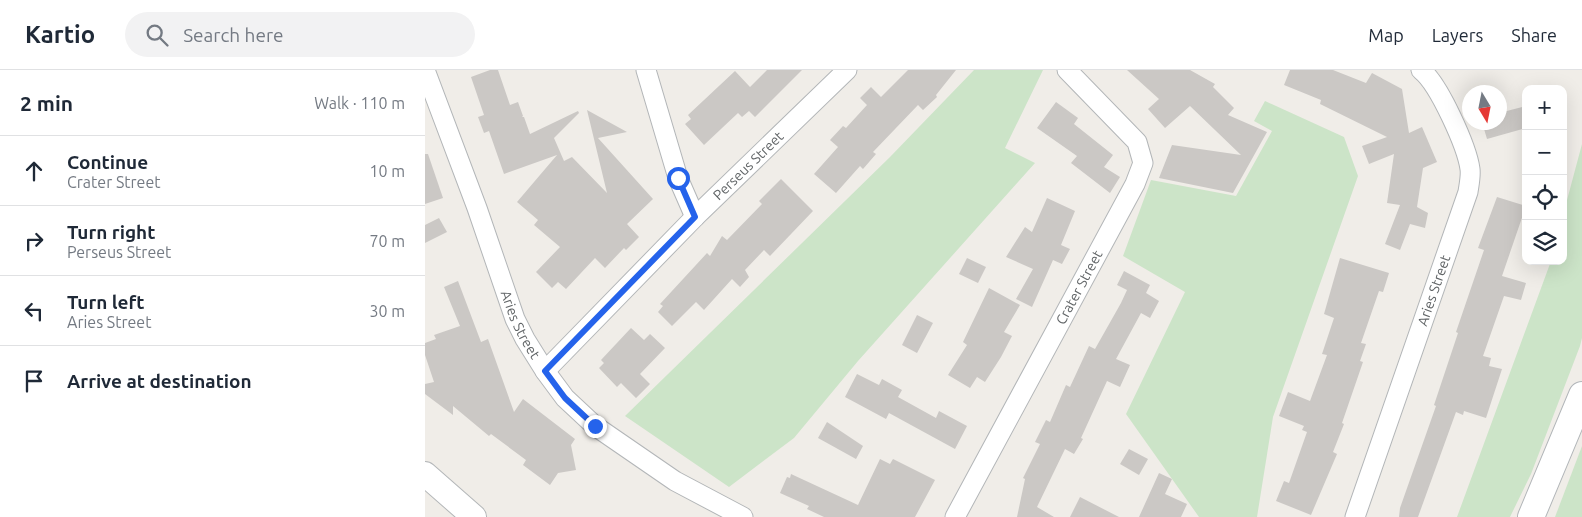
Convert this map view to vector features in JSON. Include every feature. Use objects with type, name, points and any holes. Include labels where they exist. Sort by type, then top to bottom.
[{"type":"main road","points":[[1531,517],[1582,394]]},
{"type":"street","name":"Aries Street","points":[[425,70],[515,319],[545,371],[565,398],[595,426],[675,481],[743,517]]},
{"type":"street","points":[[646,70],[678,178],[695,217]]},
{"type":"street","name":"Perseus Street","points":[[545,371],[695,217],[847,70]]},
{"type":"street","name":"Crater Street","points":[[955,517],[1135,184],[1143,163],[1137,142],[1067,70]]},
{"type":"street","name":"Aries Street","points":[[1355,517],[1468,192],[1470,171],[1466,154],[1437,87],[1421,70]]},
{"type":"street","points":[[425,474],[475,517]]},
{"type":"green space","points":[[974,70],[1043,70],[1005,148],[1035,163],[858,361],[794,438],[729,487],[625,416],[890,157]]},
{"type":"green space","points":[[1265,101],[1344,137],[1358,176],[1273,417],[1257,517],[1199,517],[1126,414],[1185,292],[1123,256],[1151,180],[1236,196],[1272,131],[1254,121]]},
{"type":"green space","points":[[1582,144],[1582,338],[1580,346],[1531,474],[1510,517],[1457,517],[1550,265],[1567,265],[1567,200]]},
{"type":"green space","points":[[1582,446],[1582,517],[1555,517]]},
{"type":"building","points":[[490,70],[498,70],[510,105],[518,102],[522,117],[524,117],[530,134],[578,111],[579,113],[554,138],[564,161],[572,157],[607,193],[587,110],[627,132],[598,138],[653,199],[627,224],[639,237],[626,250],[624,248],[605,268],[595,258],[566,289],[558,282],[552,288],[536,272],[560,247],[534,225],[538,220],[517,202],[557,155],[504,174],[489,131],[484,133],[478,117],[484,115],[471,77]]},
{"type":"building","points":[[767,70],[802,70],[755,117],[749,111],[742,117],[738,113],[704,145],[685,124],[691,119],[688,115],[735,71],[750,87]]},
{"type":"building","points":[[908,70],[956,70],[936,95],[937,97],[923,110],[918,105],[873,152],[876,154],[863,169],[860,166],[836,193],[814,174],[838,147],[830,140],[843,126],[846,128],[867,105],[860,98],[871,87],[881,97]]},
{"type":"building","points":[[1127,70],[1190,70],[1215,84],[1213,87],[1234,108],[1228,115],[1267,132],[1233,193],[1159,178],[1172,145],[1241,155],[1190,106],[1165,128],[1148,109],[1159,99]]},
{"type":"building","points":[[1290,70],[1333,70],[1366,83],[1372,73],[1402,89],[1409,133],[1422,127],[1437,162],[1423,168],[1417,207],[1428,213],[1425,228],[1410,224],[1400,250],[1385,244],[1400,205],[1387,203],[1394,154],[1369,164],[1362,146],[1387,137],[1320,104],[1321,100],[1284,85]]},
{"type":"building","points":[[1056,102],[1078,118],[1074,124],[1113,155],[1104,167],[1120,177],[1110,193],[1071,163],[1077,156],[1037,128]]},
{"type":"building","points":[[1522,107],[1522,129],[1487,139],[1484,130],[1507,130],[1507,111]]},
{"type":"building","points":[[425,154],[428,154],[443,198],[425,204]]},
{"type":"building","points":[[781,179],[813,211],[770,256],[764,250],[745,270],[749,277],[740,287],[732,279],[704,310],[696,302],[672,326],[658,312],[663,306],[660,304],[707,253],[710,256],[722,236],[727,240],[762,204],[759,201]]},
{"type":"building","points":[[1497,197],[1522,205],[1522,218],[1502,276],[1526,283],[1521,300],[1504,296],[1483,356],[1491,358],[1489,366],[1502,369],[1486,418],[1464,411],[1463,415],[1456,412],[1418,517],[1399,517],[1400,508],[1436,406],[1434,405],[1458,333],[1456,332],[1484,250],[1478,248]]},
{"type":"building","points":[[1047,198],[1075,211],[1061,245],[1070,249],[1062,264],[1053,260],[1032,307],[1016,299],[1033,269],[1006,257],[1025,227],[1032,232]]},
{"type":"building","points":[[439,218],[447,232],[425,243],[425,225]]},
{"type":"building","points":[[967,258],[986,267],[978,283],[959,274]]},
{"type":"building","points":[[1340,258],[1389,273],[1383,292],[1379,291],[1361,343],[1366,344],[1360,361],[1363,362],[1342,423],[1344,424],[1333,452],[1337,454],[1311,515],[1276,501],[1284,481],[1289,483],[1307,432],[1302,430],[1304,426],[1279,416],[1288,392],[1310,401],[1327,355],[1322,354],[1334,318],[1324,314]]},
{"type":"building","points":[[1124,271],[1150,285],[1146,293],[1159,301],[1150,318],[1141,313],[1116,359],[1130,365],[1120,387],[1107,381],[1081,438],[1083,439],[1074,454],[1065,449],[1037,507],[1054,517],[1017,517],[1025,479],[1023,478],[1040,444],[1035,442],[1046,420],[1050,422],[1066,385],[1070,387],[1089,346],[1095,349],[1121,303],[1127,290],[1117,285]]},
{"type":"building","points":[[458,281],[481,342],[488,339],[514,412],[523,399],[575,439],[571,445],[576,470],[558,473],[550,485],[523,465],[526,460],[491,434],[489,436],[453,406],[453,415],[425,394],[425,384],[434,382],[425,355],[425,343],[436,339],[434,335],[460,326],[444,287]]},
{"type":"building","points":[[989,288],[1020,305],[1004,332],[1012,336],[1001,357],[985,382],[977,377],[970,388],[948,375],[967,345],[963,342]]},
{"type":"building","points":[[917,315],[933,323],[917,353],[902,345]]},
{"type":"building","points":[[631,328],[644,340],[650,334],[665,348],[640,374],[650,384],[636,398],[621,383],[617,387],[599,368],[604,363],[601,360]]},
{"type":"building","points":[[857,374],[879,385],[882,379],[902,390],[898,397],[936,418],[939,411],[967,426],[955,449],[889,413],[886,419],[845,397]]},
{"type":"building","points":[[827,422],[863,446],[856,459],[818,438]]},
{"type":"building","points":[[1129,449],[1148,459],[1139,475],[1120,464]]},
{"type":"building","points":[[880,459],[890,464],[893,459],[935,480],[915,517],[824,517],[807,509],[809,506],[780,493],[787,477],[790,478],[791,474],[858,505]]},
{"type":"building","points":[[1159,473],[1172,479],[1165,494],[1187,504],[1181,517],[1139,517]]},
{"type":"building","points":[[1080,497],[1119,517],[1070,517]]},
{"type":"route","points":[[595,426],[565,398],[545,371],[695,217],[678,178]]}]
